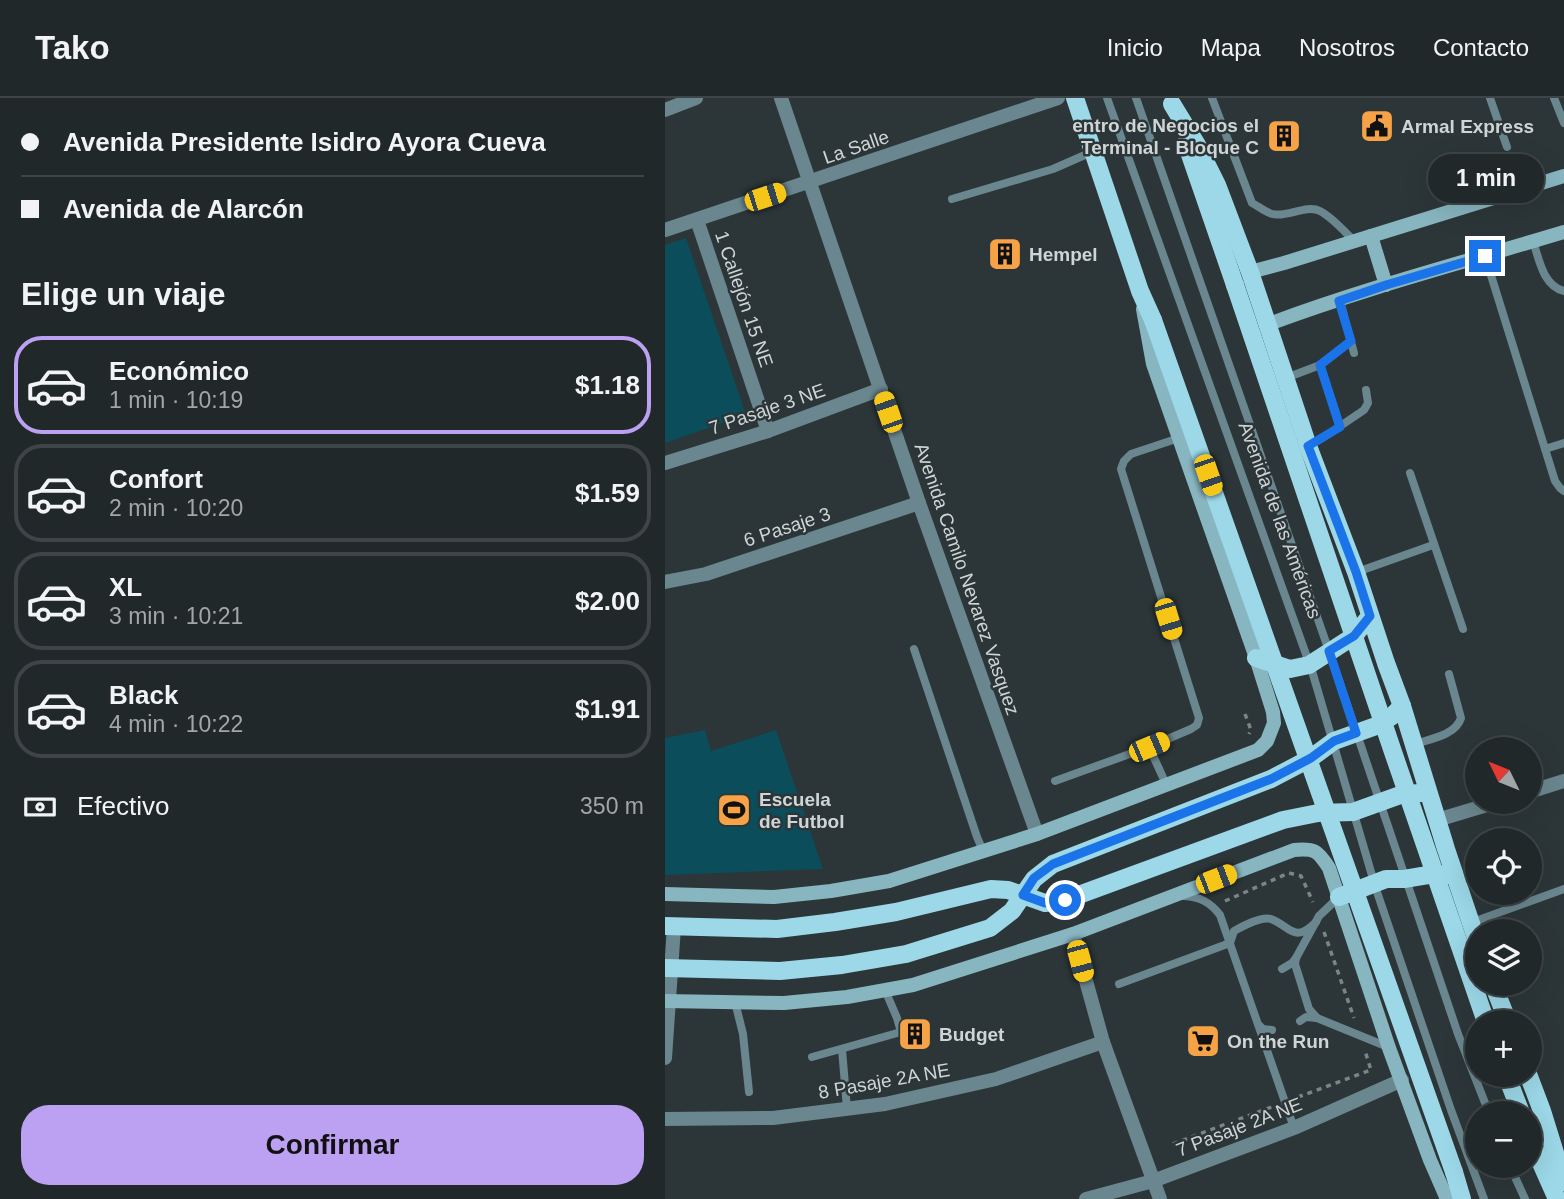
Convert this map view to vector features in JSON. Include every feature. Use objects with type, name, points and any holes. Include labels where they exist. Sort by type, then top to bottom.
[{"type":"main road","points":[[1075,98],[1140,291],[1153,320],[1462,1199]]},
{"type":"main road","points":[[1171,101],[1217,185],[1251,272],[1308,446],[1356,572],[1415,744],[1469,919]]},
{"type":"main road","name":"Avenida de las Américas","points":[[1171,101],[1482,1010]]},
{"type":"main road","points":[[1251,272],[1564,176]]},
{"type":"main road","points":[[1269,324],[1386,285],[1564,232]]},
{"type":"main road","points":[[1371,236],[1386,285]]},
{"type":"main road","points":[[665,894],[774,897],[831,891],[889,880],[1037,834],[1258,750],[1267,741],[1274,723],[1273,712],[1153,364],[1140,291]]},
{"type":"main road","points":[[1256,659],[1290,669],[1309,665],[1354,636],[1370,616]]},
{"type":"main road","points":[[668,968],[780,971],[842,965],[905,954],[990,928],[1012,911],[1034,878],[1053,864],[1271,779],[1311,758],[1334,741],[1376,726],[1402,706]]},
{"type":"main road","points":[[669,926],[777,929],[896,912],[991,889],[1008,890],[1045,903],[1065,900],[1283,820],[1318,813],[1353,812],[1403,794],[1428,792]]},
{"type":"main road","points":[[667,1001],[784,1003],[847,997],[913,985],[1073,934],[1294,850],[1310,849],[1319,853],[1329,867],[1389,1048],[1447,1199]]},
{"type":"main road","points":[[1339,897],[1386,879],[1444,874],[1455,876]]},
{"type":"main road","points":[[1533,1087],[1564,1182]]},
{"type":"main road","points":[[1542,1165],[1557,1199]]},
{"type":"street","points":[[673,104],[696,98]]},
{"type":"street","name":"Avenida Camilo Nevarez Vasquez","points":[[781,98],[919,503],[1037,834]]},
{"type":"street","name":"La Salle","points":[[665,230],[1058,98]]},
{"type":"street","name":"1 Callejón 15 NE","points":[[697,220],[768,431]]},
{"type":"street","name":"7 Pasaje 3 NE","points":[[665,463],[768,431],[880,389]]},
{"type":"street","name":"6 Pasaje 3","points":[[665,582],[706,574],[919,503]]},
{"type":"street","points":[[1542,788],[1564,782]]},
{"type":"street","points":[[1437,820],[1465,812]]},
{"type":"street","points":[[665,1058],[669,926]]},
{"type":"street","points":[[1073,934],[1103,1042],[1160,1199]]},
{"type":"street","name":"8 Pasaje 2A NE","points":[[665,1119],[773,1118],[885,1104],[996,1079],[1103,1042]]},
{"type":"street","name":"7 Pasaje 2A NE","points":[[1086,1199],[1153,1181],[1294,1128],[1402,1080]]},
{"type":"lane","name":"Avenida de las Américas","points":[[1107,98],[1309,665],[1375,884],[1484,1199]]},
{"type":"lane","name":"Avenida de las Américas","points":[[1136,98],[1329,651],[1404,879],[1484,1101]]},
{"type":"lane","points":[[1212,98],[1252,203],[1273,214],[1290,214],[1312,209],[1321,211],[1354,241]]},
{"type":"lane","points":[[1490,98],[1507,147]]},
{"type":"lane","points":[[1554,98],[1564,123]]},
{"type":"lane","points":[[952,199],[1053,169],[1094,151]]},
{"type":"lane","points":[[1533,241],[1545,276],[1556,289],[1564,291]]},
{"type":"lane","points":[[1485,256],[1555,481],[1564,491]]},
{"type":"lane","points":[[1339,301],[1354,353]]},
{"type":"lane","points":[[1285,378],[1320,365],[1351,341]]},
{"type":"lane","points":[[1320,365],[1340,427]]},
{"type":"lane","points":[[1308,446],[1364,410],[1368,403],[1366,390]]},
{"type":"lane","points":[[1055,780],[1149,747],[1197,725],[1199,718],[1121,469],[1131,454],[1179,438]]},
{"type":"lane","points":[[1545,449],[1564,443]]},
{"type":"lane","points":[[1410,473],[1462,629]]},
{"type":"lane","points":[[1356,572],[1433,545]]},
{"type":"lane","points":[[914,649],[983,851]]},
{"type":"lane","points":[[1415,744],[1443,734],[1460,723],[1449,674]]},
{"type":"lane","points":[[1149,747],[1165,785]]},
{"type":"lane","points":[[1481,919],[1564,889]]},
{"type":"lane","points":[[1174,895],[1204,900],[1220,915],[1294,1128]]},
{"type":"lane","points":[[1282,969],[1296,958],[1319,916],[1339,897]]},
{"type":"lane","points":[[1230,943],[1234,931],[1262,919],[1272,919],[1290,932],[1306,929],[1316,922]]},
{"type":"lane","points":[[1119,984],[1230,943]]},
{"type":"lane","points":[[1296,958],[1295,970],[1304,996],[1309,1009],[1317,1018]]},
{"type":"lane","points":[[1246,991],[1247,983],[1254,978]]},
{"type":"lane","points":[[812,1057],[901,1032],[885,990]]},
{"type":"lane","points":[[735,1002],[743,1034],[749,1092]]},
{"type":"lane","points":[[1300,1021],[1306,1017],[1317,1018],[1389,1048]]},
{"type":"lane","points":[[1257,1023],[1263,1029],[1272,1030]]},
{"type":"lane","points":[[842,1049],[847,1109]]},
{"type":"lane","points":[[1515,1178],[1525,1199]]},
{"type":"shaded area","points":[[686,238],[746,415],[665,443],[665,245]]},
{"type":"shaded area","name":"Escuela de Futbol","points":[[705,730],[711,751],[776,730],[823,869],[665,875],[665,738]]},
{"type":"place","name":"Armal Express","points":[[1377,126]]},
{"type":"place","name":"entro de Negocios el Terminal - Bloque C","points":[[1284,136]]},
{"type":"place","name":"Hempel","points":[[1005,254]]},
{"type":"place","name":"Escuela de Futbol","points":[[734,810]]},
{"type":"place","name":"Budget","points":[[915,1034]]},
{"type":"place","name":"On the Run","points":[[1203,1041]]},
{"type":"route","points":[[1065,900],[1045,903],[1023,895],[1034,878],[1053,864],[1271,779],[1311,758],[1334,741],[1356,733],[1329,651],[1354,636],[1370,616],[1308,446],[1340,427],[1320,365],[1351,341],[1339,301],[1485,256]]}]
